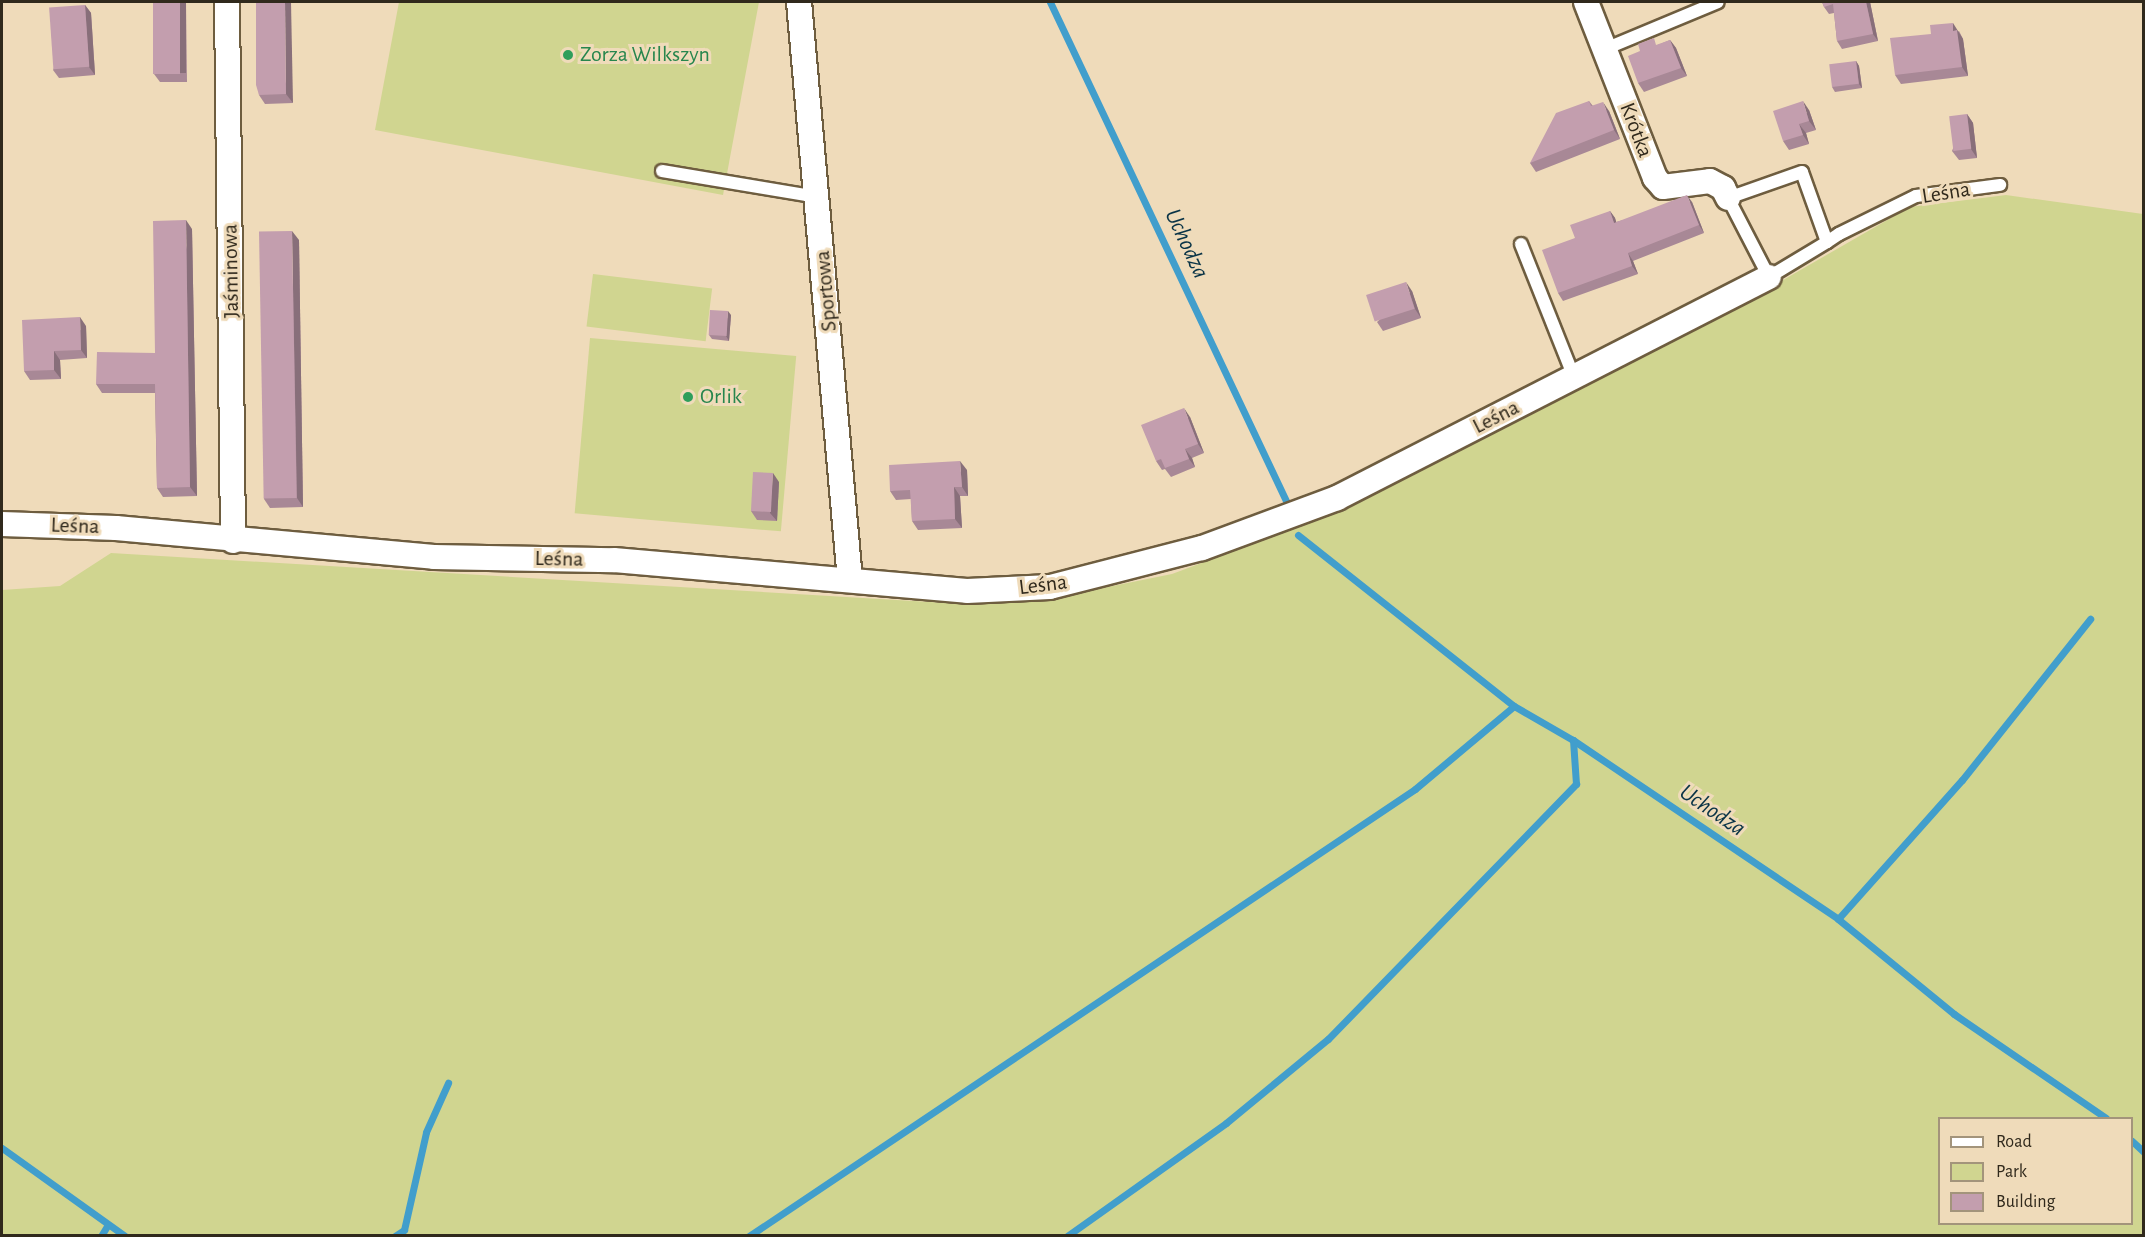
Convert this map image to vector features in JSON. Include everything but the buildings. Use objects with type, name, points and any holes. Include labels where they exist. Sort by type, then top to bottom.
[{"type":"street","name":"Jaśminowa","points":[[227,2],[233,541]]},
{"type":"street","name":"Sportowa","points":[[799,2],[850,580]]},
{"type":"street","name":"Krótka","points":[[1586,2],[1655,178],[1663,187],[1710,181],[1723,188],[1728,198]]},
{"type":"street","name":"Leśna","points":[[2,524],[116,528],[233,541],[434,557],[614,560],[967,591],[1050,587],[1122,571],[1203,548],[1337,498],[1769,277]]},
{"type":"lane","points":[[1605,49],[1718,2]]},
{"type":"lane","points":[[662,171],[817,197]]},
{"type":"lane","points":[[1769,277],[1728,198],[1802,172],[1827,242]]},
{"type":"lane","name":"Leśna","points":[[1769,277],[1827,242],[1916,196],[2000,185]]},
{"type":"lane","points":[[1521,244],[1575,377]]},
{"type":"green space","name":"Zorza Wilkszyn","points":[[399,2],[759,2],[723,195],[375,130]]},
{"type":"green space","points":[[2006,195],[2143,214],[2143,1235],[2,1236],[2,590],[60,586],[111,553],[964,604],[1063,596],[1172,574],[1306,524],[1703,326],[1910,207]]},
{"type":"green space","points":[[593,274],[712,289],[706,341],[587,327]]},
{"type":"green space","name":"Orlik","points":[[590,338],[796,356],[781,531],[575,513]]},
{"type":"waterway","name":"Uchodza","points":[[1050,2],[1287,503]]},
{"type":"waterway","name":"Uchodza","points":[[1298,535],[1514,706],[1573,740],[1838,919],[1954,1014],[2105,1117]]},
{"type":"waterway","points":[[1838,919],[1962,780],[2090,619]]},
{"type":"waterway","points":[[749,1236],[1415,789],[1514,706]]},
{"type":"waterway","points":[[1067,1236],[1226,1123],[1328,1039],[1576,784],[1573,740]]},
{"type":"waterway","points":[[395,1236],[404,1230],[426,1132],[448,1083]]},
{"type":"waterway","name":"Uchodza","points":[[2133,1142],[2144,1152]]},
{"type":"waterway","points":[[2,1148],[125,1236]]},
{"type":"waterway","points":[[101,1236],[107,1226]]},
{"type":"place","name":"Zorza Wilkszyn","points":[[568,55]]},
{"type":"place","name":"Orlik","points":[[688,397]]}]
